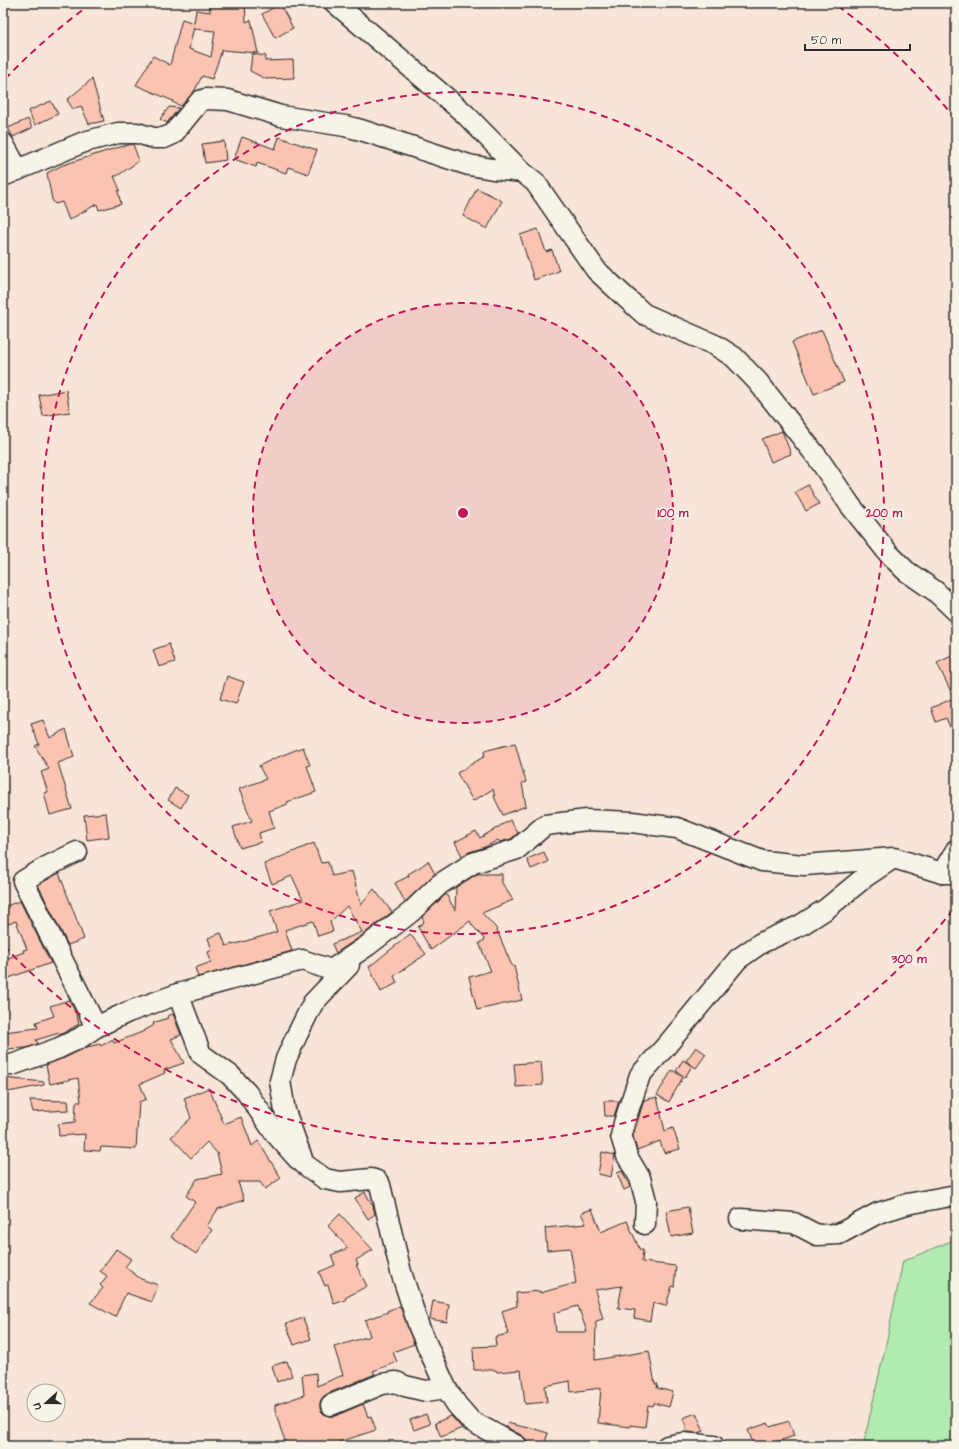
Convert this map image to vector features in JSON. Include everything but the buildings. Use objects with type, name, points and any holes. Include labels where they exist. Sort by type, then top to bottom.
[{"type":"street","points":[[335,3],[464,113],[522,172],[535,182],[596,270],[644,314],[715,345],[734,357],[758,382],[814,452],[850,505],[889,554],[906,571],[935,591],[956,611]]},
{"type":"street","points":[[3,143],[10,173],[84,142],[118,133],[137,133],[154,138],[164,138],[173,134],[200,101],[214,98],[228,100],[281,116],[361,130],[469,165],[522,172]]},
{"type":"street","points":[[3,1065],[12,1065],[59,1048],[80,1038],[96,1027],[128,1012],[178,994],[302,960],[331,970],[367,946],[411,912],[440,884],[473,863],[517,849],[545,824],[588,820],[632,822],[677,828],[762,861],[804,865],[894,858],[949,873],[956,850]]},
{"type":"street","points":[[77,852],[46,867],[23,881],[96,1027]]},
{"type":"street","points":[[645,1224],[646,1201],[640,1178],[627,1156],[621,1136],[640,1075],[667,1045],[738,959],[761,943],[801,925],[826,909],[864,877],[894,858]]},
{"type":"street","points":[[304,1164],[285,1111],[280,1081],[286,1060],[313,1003],[367,946]]},
{"type":"street","points":[[178,994],[201,1054],[230,1075],[247,1093],[274,1132],[304,1164],[325,1179],[340,1182],[372,1179],[380,1184],[401,1272],[419,1327],[446,1388],[457,1405],[471,1421],[517,1446]]},
{"type":"street","points":[[740,1219],[794,1222],[817,1235],[839,1234],[878,1214],[907,1204],[956,1195]]},
{"type":"street","points":[[331,1405],[382,1384],[396,1382],[405,1386],[426,1391],[446,1388]]},
{"type":"street","points":[[667,1446],[682,1443],[714,1446]]},
{"type":"green space","points":[[956,1239],[956,1446],[863,1446],[903,1261]]}]
